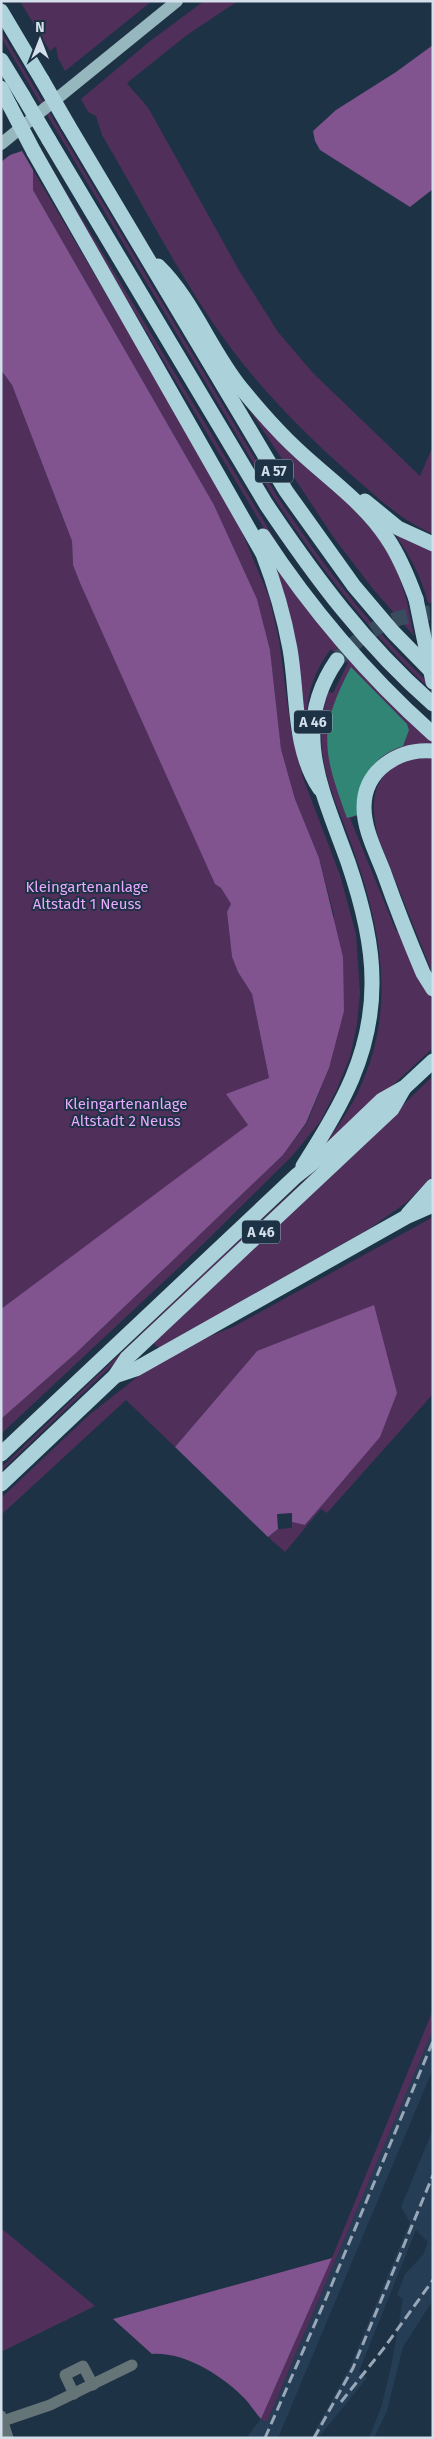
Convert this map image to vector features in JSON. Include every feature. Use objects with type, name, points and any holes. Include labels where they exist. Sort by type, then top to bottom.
[{"type":"highway","name":"A 57","points":[[1,11],[247,427],[310,527],[361,594],[393,632],[433,673]]},
{"type":"highway","name":"A 57","points":[[1,60],[261,496],[300,555],[334,601],[373,646],[433,704]]},
{"type":"highway","points":[[1,88],[34,152],[263,554],[274,584],[290,651],[302,745],[310,775],[320,789]]},
{"type":"highway","points":[[142,251],[172,280],[215,351],[264,416],[356,503],[386,536],[404,566],[416,599],[433,682]]},
{"type":"highway","points":[[215,351],[304,445],[378,512],[398,528],[433,544]]},
{"type":"highway","points":[[173,393],[250,516],[306,598],[376,679],[433,734]]},
{"type":"highway","name":"A 46","points":[[1,1454],[296,1176],[330,1124],[360,1064],[371,1008],[371,962],[363,912],[348,863],[320,789],[314,761],[314,714],[321,688],[337,660]]},
{"type":"highway","points":[[433,751],[416,750],[391,760],[373,777],[367,789],[364,808],[370,837],[423,973],[433,989]]},
{"type":"highway","name":"A 46","points":[[1,1484],[115,1376],[127,1358],[392,1109],[405,1087],[433,1061]]},
{"type":"highway","points":[[296,1176],[333,1147],[382,1100],[405,1087]]},
{"type":"highway","points":[[406,1217],[433,1186]]},
{"type":"highway","points":[[115,1376],[136,1369],[406,1217],[433,1206]]},
{"type":"main road","points":[[1,144],[177,1]]},
{"type":"street","points":[[8,2438],[2,2418],[34,2412],[132,2365]]},
{"type":"street","points":[[74,2394],[64,2375],[83,2366],[93,2385]]},
{"type":"shaded area","points":[[433,45],[433,189],[410,207],[320,150],[315,141],[313,131],[336,110],[396,72]]},
{"type":"shaded area","points":[[22,151],[33,170],[33,190],[214,505],[257,599],[270,650],[281,749],[295,799],[319,858],[343,957],[344,1011],[329,1068],[306,1123],[283,1155],[75,1354],[1,1419],[1,1309],[248,1125],[226,1094],[269,1078],[252,994],[238,972],[232,957],[227,912],[231,904],[221,888],[215,884],[80,583],[73,565],[72,541],[12,385],[1,370],[1,162],[10,155]]},
{"type":"shaded area","points":[[351,667],[407,724],[409,730],[403,746],[382,756],[368,772],[361,792],[358,815],[347,818],[333,776],[327,742],[328,726],[333,708]]},
{"type":"shaded area","points":[[374,1305],[397,1393],[380,1437],[305,1525],[292,1522],[292,1513],[277,1514],[278,1529],[268,1537],[175,1447],[257,1351]]},
{"type":"shaded area","points":[[433,2030],[433,2069],[278,2438],[246,2438],[261,2419],[267,2422]]},
{"type":"shaded area","points":[[433,2129],[433,2300],[403,2347],[387,2411],[374,2438],[369,2438],[381,2408],[391,2367],[403,2299],[397,2295],[405,2274],[423,2255],[428,2242],[416,2230],[359,2371],[367,2378],[318,2438],[311,2438],[350,2367],[410,2222],[401,2207]]},
{"type":"shaded area","points":[[332,2258],[261,2419],[244,2398],[212,2372],[176,2357],[152,2354],[113,2319]]},
{"type":"green space","points":[[20,1],[152,1],[65,71],[58,58],[56,47],[58,45],[50,51]]},
{"type":"green space","points":[[204,1],[238,1],[187,35],[127,83],[150,111],[240,272],[278,332],[313,373],[420,476],[433,446],[433,534],[410,522],[388,506],[328,454],[272,398],[238,357],[207,314],[179,270],[102,135],[96,116],[88,112],[81,99],[149,42]]},
{"type":"green space","points":[[1,31],[277,496],[349,596],[389,643],[433,687],[433,692],[367,624],[328,575],[274,498],[1,37]]},
{"type":"green space","points":[[45,157],[277,543],[274,545],[99,253]]},
{"type":"green space","points":[[33,170],[231,506],[269,597],[279,640],[291,731],[303,778],[340,875],[356,934],[360,993],[357,1025],[350,1057],[337,1089],[320,1122],[292,1156],[188,1259],[1,1434],[1,1419],[75,1354],[283,1155],[307,1123],[329,1068],[334,915],[319,858],[295,799],[281,749],[270,650],[257,599],[214,505],[33,190]]},
{"type":"green space","points":[[1,370],[12,385],[72,541],[73,565],[80,583],[215,883],[221,888],[231,904],[227,912],[232,957],[238,972],[252,994],[269,1078],[249,1125],[1,1309]]},
{"type":"green space","points":[[245,403],[351,506],[378,537],[397,569],[407,602],[414,636],[373,589],[334,538]]},
{"type":"green space","points":[[390,527],[433,548],[433,603],[428,603],[422,582],[413,563]]},
{"type":"green space","points":[[270,558],[433,740],[433,744],[403,748],[376,764],[365,835],[356,816],[350,818],[396,931],[401,930],[433,995],[433,1048],[319,1153],[354,1100],[371,1060],[378,1028],[381,996],[380,965],[369,901],[329,783],[322,750],[323,713],[328,692],[333,693],[348,663],[331,649],[316,674],[308,700],[306,720],[302,720]]},
{"type":"green space","points":[[417,757],[433,757],[433,975],[378,837],[374,809],[378,786],[383,777],[391,769]]},
{"type":"green space","points":[[433,1076],[433,1176],[407,1202],[369,1229],[159,1348],[153,1343]]},
{"type":"green space","points":[[390,1101],[1,1471],[1,1468],[205,1272]]},
{"type":"green space","points":[[433,1217],[433,1394],[327,1513],[321,1509],[285,1552],[268,1537],[278,1529],[292,1528],[292,1522],[306,1525],[322,1505],[257,1351],[175,1447],[126,1400],[1,1515],[1,1498],[89,1415],[145,1371],[190,1344],[233,1327]]},
{"type":"green space","points":[[433,2010],[433,2030],[267,2422],[261,2419],[332,2258]]},
{"type":"green space","points":[[1,2228],[95,2306],[1,2352]]},
{"type":"tunnel","points":[[337,660],[358,641],[380,626],[405,617],[433,613]]},
{"type":"railway","points":[[265,2438],[327,2296],[433,2041]]},
{"type":"railway","points":[[314,2438],[353,2368],[433,2175]]},
{"type":"railway","points":[[341,2402],[384,2348],[433,2280]]},
{"type":"park label","name":"Kleingartenanlage Altstadt 1 Neuss","points":[[87,896]]},
{"type":"park label","name":"Kleingartenanlage Altstadt 2 Neuss","points":[[126,1112]]}]
